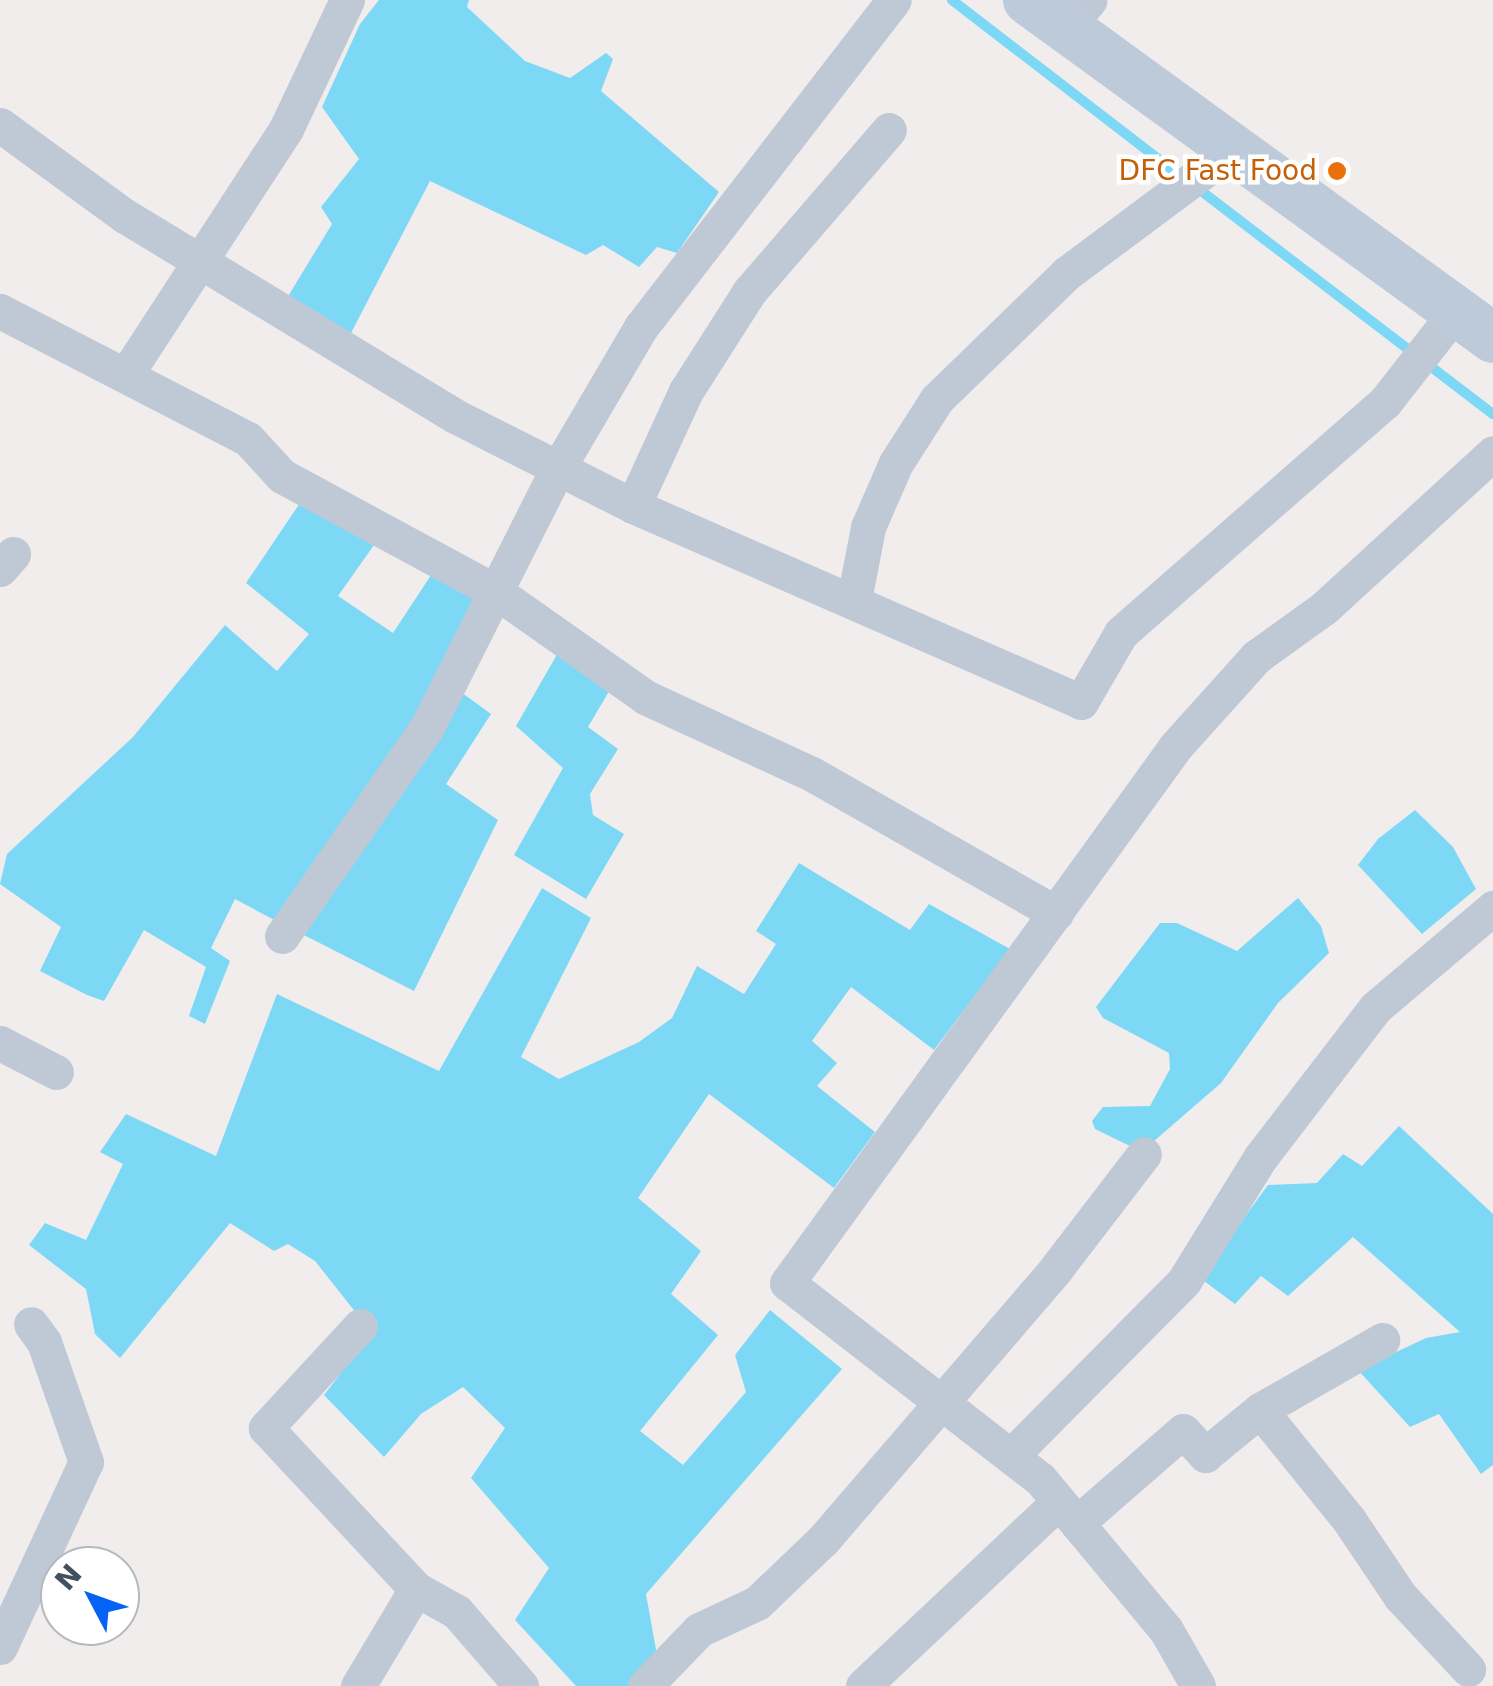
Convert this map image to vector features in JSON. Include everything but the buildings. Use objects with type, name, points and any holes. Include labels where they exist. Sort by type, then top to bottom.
[{"type":"main road","points":[[1061,9],[1236,147],[1475,324]]},
{"type":"street","points":[[127,374],[286,129],[347,0]]},
{"type":"street","points":[[282,936],[426,729],[557,470],[641,328],[894,0]]},
{"type":"street","points":[[0,125],[126,216],[202,257],[334,348],[557,470],[1081,702],[1120,633],[1475,324]]},
{"type":"street","points":[[633,506],[686,391],[749,292],[889,130]]},
{"type":"street","points":[[854,600],[868,527],[896,463],[937,398],[1066,273],[1236,147]]},
{"type":"street","points":[[0,311],[248,439],[282,476],[496,591],[645,697],[812,774],[1056,913]]},
{"type":"street","points":[[1198,1686],[1166,1630],[1068,1512],[1012,1454],[787,1283],[1176,746],[1256,657],[1324,608],[1493,453]]},
{"type":"street","points":[[1012,1454],[1184,1281],[1260,1158],[1375,1008],[1493,908]]},
{"type":"street","points":[[0,1043],[56,1072]]},
{"type":"street","points":[[646,1686],[699,1630],[758,1604],[823,1540],[943,1402],[1144,1154]]},
{"type":"street","points":[[0,1647],[86,1462],[44,1342],[31,1324]]},
{"type":"street","points":[[360,1326],[266,1428],[416,1589],[457,1612],[505,1680]]},
{"type":"street","points":[[863,1686],[1068,1512],[1184,1431],[1206,1456],[1260,1410],[1382,1340]]},
{"type":"street","points":[[1260,1410],[1349,1520],[1400,1596],[1469,1678]]},
{"type":"street","points":[[358,1686],[416,1589]]},
{"type":"water","points":[[379,0],[469,0],[467,7],[525,61],[570,78],[606,53],[613,59],[601,91],[719,192],[677,253],[657,247],[639,267],[603,245],[586,255],[430,181],[351,333],[287,298],[332,224],[321,207],[359,159],[322,107],[360,24]]},
{"type":"water","points":[[302,500],[379,538],[338,596],[393,633],[435,569],[484,593],[426,708],[278,922],[235,899],[211,948],[230,961],[205,1024],[189,1016],[206,967],[144,930],[104,1001],[87,995],[40,971],[61,927],[0,884],[7,854],[133,737],[225,625],[277,671],[309,634],[246,583]]},
{"type":"water","points":[[559,651],[611,688],[588,727],[618,749],[590,794],[593,815],[624,834],[586,899],[514,855],[563,768],[516,726]]},
{"type":"water","points":[[454,687],[491,714],[446,784],[498,820],[414,991],[296,931]]},
{"type":"water","points":[[1415,810],[1453,847],[1476,889],[1422,934],[1358,865],[1378,839]]},
{"type":"water","points":[[799,863],[910,930],[929,904],[1010,949],[934,1050],[851,987],[812,1041],[837,1063],[817,1086],[875,1132],[834,1188],[709,1094],[638,1198],[701,1251],[671,1294],[718,1335],[640,1431],[683,1465],[746,1392],[735,1355],[770,1310],[842,1369],[646,1594],[657,1655],[628,1686],[576,1686],[515,1620],[549,1568],[471,1478],[505,1428],[463,1387],[421,1414],[384,1457],[324,1395],[372,1333],[315,1261],[288,1244],[274,1251],[230,1223],[120,1358],[95,1334],[86,1289],[29,1245],[45,1223],[86,1240],[123,1164],[100,1152],[126,1114],[216,1156],[277,994],[439,1071],[542,888],[591,918],[521,1057],[559,1079],[639,1042],[672,1018],[697,966],[744,994],[776,944],[756,931]]},
{"type":"water","points":[[1298,898],[1321,926],[1329,953],[1278,1003],[1221,1083],[1153,1142],[1132,1147],[1095,1129],[1092,1121],[1103,1107],[1150,1106],[1170,1069],[1169,1053],[1103,1018],[1096,1007],[1160,923],[1177,923],[1237,951]]},
{"type":"water","points":[[1399,1126],[1493,1214],[1493,1465],[1481,1474],[1439,1414],[1410,1427],[1358,1370],[1426,1338],[1460,1332],[1353,1237],[1288,1296],[1261,1276],[1235,1304],[1200,1278],[1268,1185],[1317,1183],[1343,1154],[1362,1166]]},
{"type":"waterway","points":[[952,0],[1182,177]]},
{"type":"waterway","points":[[1196,187],[1493,414]]},
{"type":"place","name":"DFC Fast Food","points":[[1337,171]]}]
